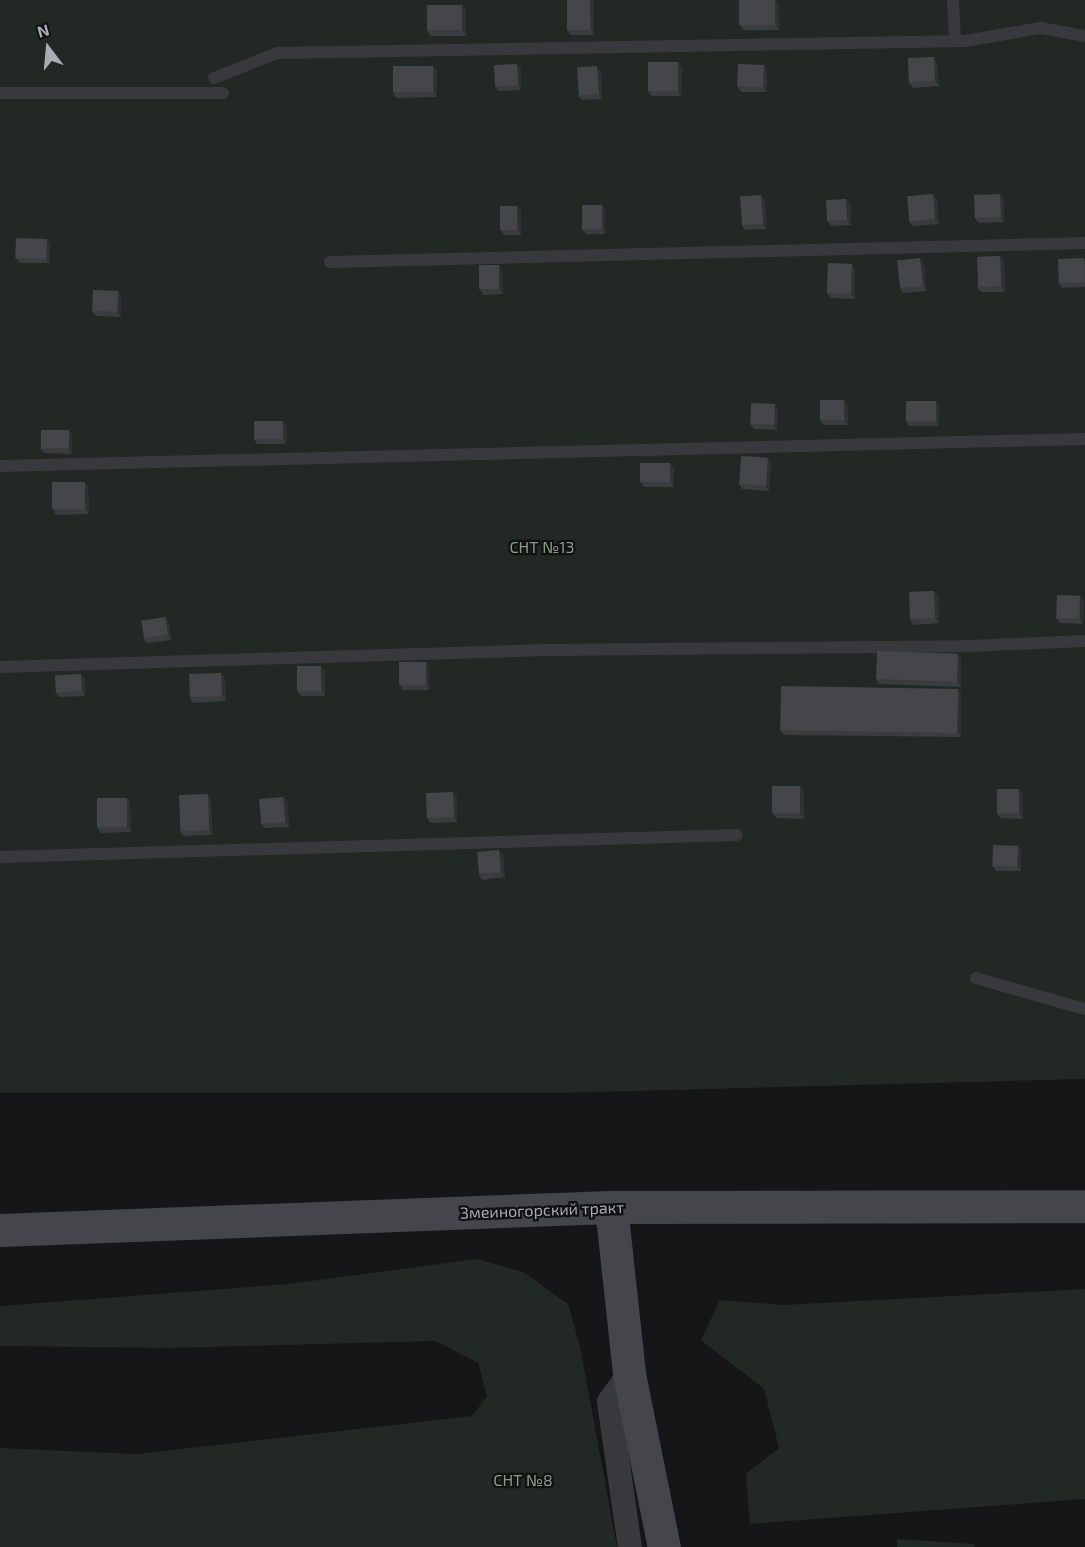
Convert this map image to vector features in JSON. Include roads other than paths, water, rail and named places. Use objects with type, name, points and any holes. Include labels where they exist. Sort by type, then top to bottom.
[{"type":"main road","name":"Змеиногорский тракт","points":[[0,1230],[611,1207],[1085,1206]]},
{"type":"main road","points":[[611,1207],[629,1374],[664,1547]]},
{"type":"street","points":[[629,1374],[609,1402],[630,1547]]},
{"type":"lane","points":[[953,0],[955,41]]},
{"type":"lane","points":[[214,78],[277,53],[955,41],[1041,28],[1085,36]]},
{"type":"lane","points":[[0,93],[223,93]]},
{"type":"lane","points":[[330,262],[1085,243]]},
{"type":"lane","points":[[0,466],[1085,439]]},
{"type":"lane","points":[[0,667],[546,650],[969,646],[1085,641]]},
{"type":"lane","points":[[0,856],[737,834]]},
{"type":"lane","points":[[976,978],[1085,1009]]},
{"type":"park label","name":"СНТ №13","points":[[542,547]]},
{"type":"park label","name":"СНТ №8","points":[[523,1480]]}]
